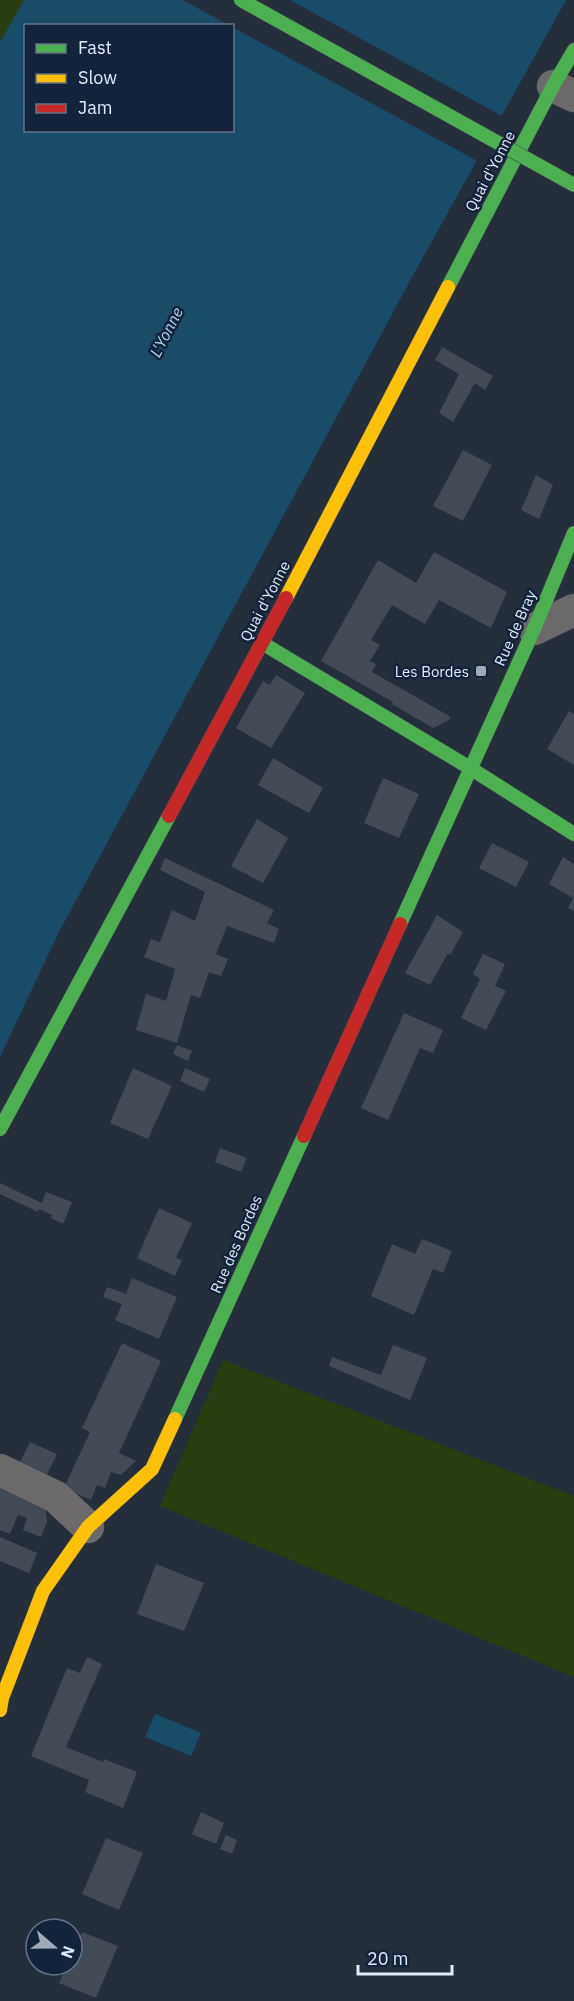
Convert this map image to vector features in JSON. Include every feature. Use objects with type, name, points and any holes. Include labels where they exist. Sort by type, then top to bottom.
[{"type":"street","points":[[241,0],[574,185]]},
{"type":"street","name":"Quai d'Yonne","points":[[0,1129],[262,643],[564,91],[574,50]]},
{"type":"street","name":"Rue de Bray","points":[[470,768],[534,629],[574,533]]},
{"type":"street","points":[[534,629],[574,610]]},
{"type":"street","points":[[262,643],[470,768],[574,834]]},
{"type":"street","name":"Rue des Bordes","points":[[0,1710],[2,1698],[43,1591],[88,1527],[153,1469],[470,768]]},
{"type":"street","points":[[0,1470],[56,1497],[88,1527]]},
{"type":"green space","points":[[0,0],[24,0],[0,42]]},
{"type":"green space","points":[[223,1360],[574,1496],[574,1677],[160,1506]]},
{"type":"water","name":"L'Yonne","points":[[24,0],[566,0],[411,279],[58,934],[0,1057],[0,42]]},
{"type":"water","points":[[155,1714],[201,1733],[191,1756],[145,1737]]},
{"type":"pier","points":[[183,0],[290,0],[504,117],[479,162],[234,28],[234,24],[227,24]]},
{"type":"building","points":[[442,347],[493,376],[485,390],[475,383],[453,422],[439,413],[459,374],[435,360]]},
{"type":"building","points":[[463,450],[492,465],[463,521],[433,506]]},
{"type":"building","points":[[536,475],[553,485],[539,519],[521,510]]},
{"type":"building","points":[[434,552],[507,592],[491,628],[439,600],[425,624],[392,605],[371,640],[380,645],[370,661],[376,664],[372,672],[451,717],[433,728],[321,661],[378,560],[416,583]]},
{"type":"building","points":[[481,663],[487,666],[481,680],[474,677]]},
{"type":"building","points":[[276,675],[305,693],[271,748],[236,728],[263,681],[270,685]]},
{"type":"building","points":[[569,711],[574,714],[574,765],[547,749]]},
{"type":"building","points":[[273,758],[323,788],[309,813],[258,785]]},
{"type":"building","points":[[383,778],[419,794],[399,838],[364,823]]},
{"type":"building","points":[[257,819],[288,838],[263,883],[231,866]]},
{"type":"building","points":[[492,843],[529,862],[516,887],[479,868]]},
{"type":"building","points":[[563,857],[574,864],[574,911],[568,908],[573,898],[549,884]]},
{"type":"building","points":[[165,858],[274,910],[267,923],[279,929],[274,943],[227,926],[216,954],[228,959],[221,976],[209,972],[200,998],[191,995],[177,1043],[136,1030],[146,994],[166,1001],[175,969],[144,957],[151,939],[160,942],[172,910],[195,921],[205,892],[160,870]]},
{"type":"building","points":[[437,915],[463,932],[430,985],[405,973]]},
{"type":"building","points":[[483,954],[505,964],[495,986],[506,991],[486,1030],[461,1018],[480,979],[473,974]]},
{"type":"building","points":[[404,1013],[443,1030],[433,1053],[420,1048],[388,1120],[361,1108]]},
{"type":"building","points":[[177,1045],[192,1051],[188,1061],[173,1054]]},
{"type":"building","points":[[133,1068],[172,1086],[148,1139],[110,1123]]},
{"type":"building","points":[[185,1068],[210,1079],[204,1092],[180,1081]]},
{"type":"building","points":[[220,1148],[247,1158],[241,1172],[215,1162]]},
{"type":"building","points":[[0,1183],[42,1203],[46,1192],[72,1202],[63,1224],[51,1218],[52,1215],[39,1209],[38,1212],[0,1194]]},
{"type":"building","points":[[159,1208],[192,1223],[176,1258],[182,1260],[175,1276],[137,1258]]},
{"type":"building","points":[[422,1239],[452,1251],[443,1273],[433,1269],[414,1315],[371,1296],[392,1244],[415,1254]]},
{"type":"building","points":[[132,1278],[177,1297],[159,1339],[115,1320],[122,1304],[103,1297],[107,1287],[126,1294]]},
{"type":"building","points":[[122,1343],[161,1361],[119,1453],[136,1461],[121,1475],[111,1472],[105,1488],[97,1485],[91,1500],[64,1488],[90,1432],[82,1428]]},
{"type":"building","points":[[393,1345],[427,1358],[410,1400],[329,1366],[332,1357],[381,1375]]},
{"type":"building","points":[[30,1442],[57,1454],[45,1479],[18,1466]]},
{"type":"building","points":[[0,1484],[45,1506],[47,1521],[41,1537],[23,1530],[27,1518],[18,1515],[10,1534],[0,1530]]},
{"type":"building","points":[[0,1537],[37,1553],[29,1573],[0,1561]]},
{"type":"building","points":[[156,1564],[204,1583],[184,1631],[137,1614]]},
{"type":"building","points":[[87,1657],[102,1664],[66,1747],[103,1762],[104,1759],[137,1772],[123,1808],[85,1792],[89,1780],[31,1756],[67,1668],[80,1673]]},
{"type":"building","points":[[201,1812],[224,1823],[216,1844],[192,1834]]},
{"type":"building","points":[[226,1835],[237,1840],[232,1854],[220,1849]]},
{"type":"building","points":[[106,1838],[143,1853],[119,1910],[82,1894]]},
{"type":"building","points":[[84,1933],[118,1946],[96,1998],[59,1983],[62,1977],[84,1977]]},
{"type":"traffic: fast","points":[[241,0],[574,185]]},
{"type":"traffic: fast","points":[[448,287],[574,50]]},
{"type":"traffic: fast","points":[[400,924],[534,629],[574,533]]},
{"type":"traffic: fast","points":[[262,643],[470,768],[574,834]]},
{"type":"traffic: fast","points":[[0,1129],[169,816]]},
{"type":"traffic: fast","points":[[175,1419],[304,1136]]},
{"type":"traffic: slow","points":[[286,598],[448,287]]},
{"type":"traffic: slow","points":[[0,1710],[2,1698],[43,1591],[88,1527],[152,1469],[175,1419]]},
{"type":"traffic: jam","points":[[169,816],[286,598]]},
{"type":"traffic: jam","points":[[304,1136],[400,924]]},
{"type":"place","name":"Les Bordes","points":[[481,671]]}]
